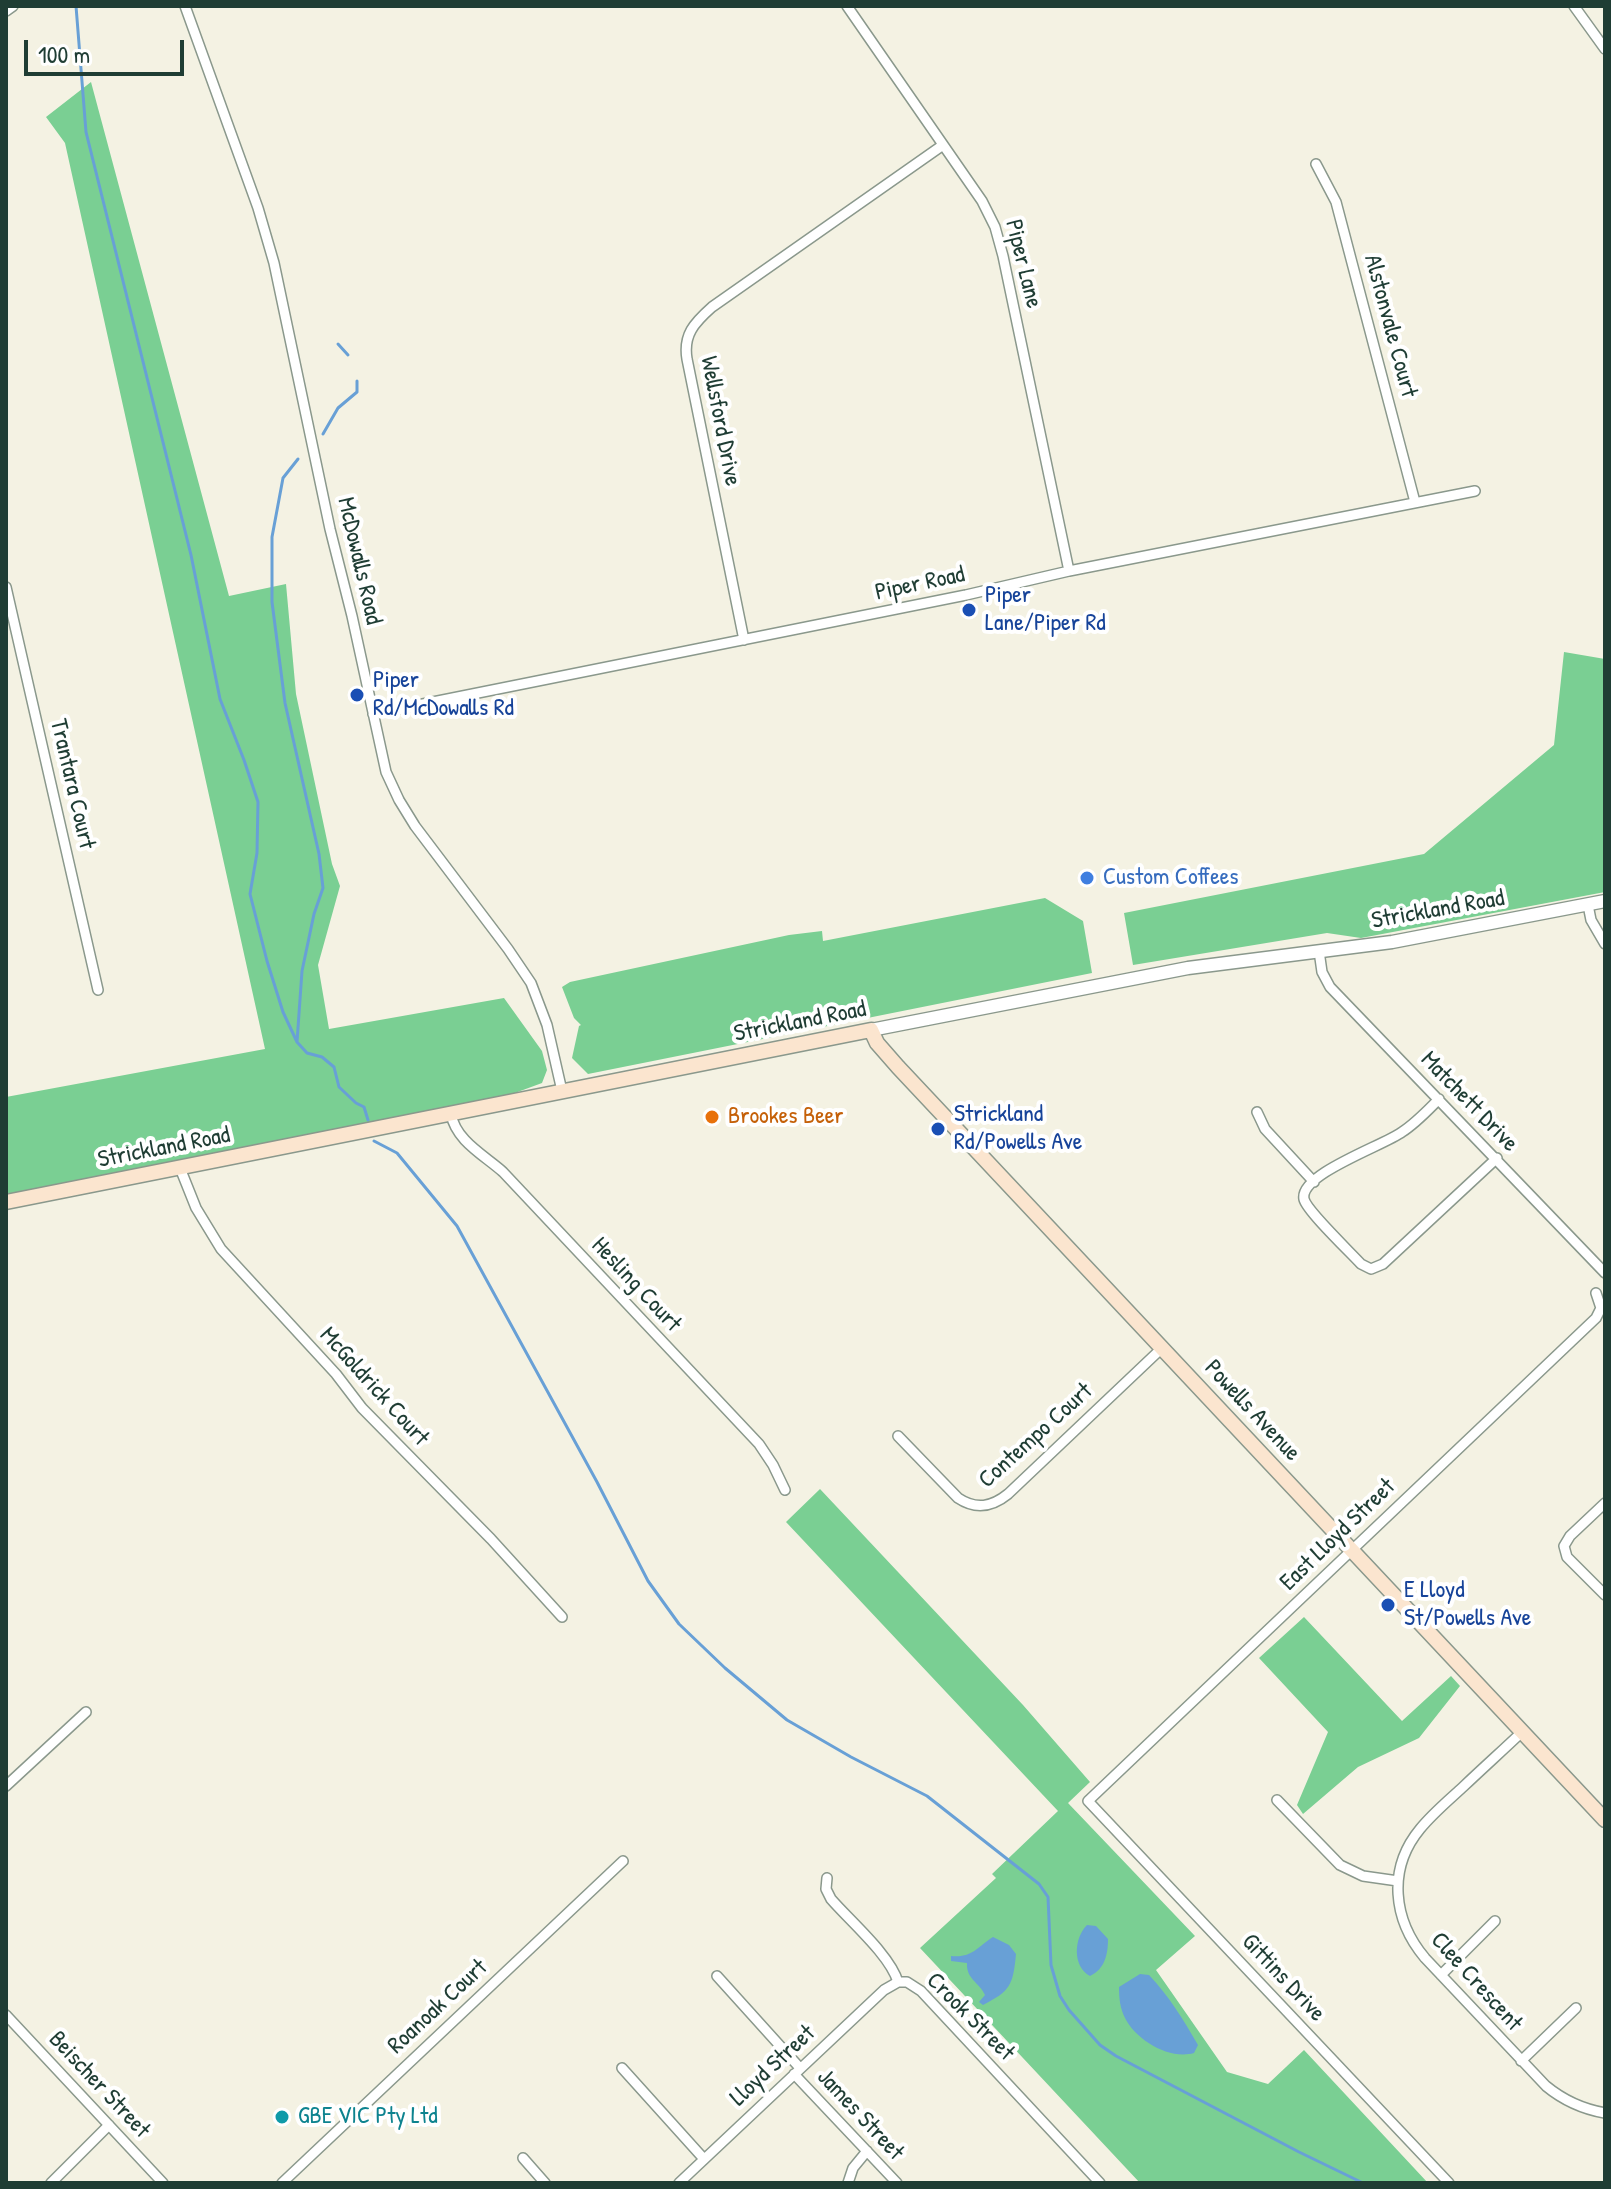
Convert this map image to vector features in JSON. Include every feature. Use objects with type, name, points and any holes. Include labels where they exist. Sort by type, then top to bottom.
[{"type":"main road","name":"Strickland Road","points":[[6,1202],[871,1030]]},
{"type":"main road","name":"Powells Avenue","points":[[871,1030],[877,1043],[898,1067],[1605,1820]]},
{"type":"street","points":[[6,11],[13,6]]},
{"type":"street","name":"McDowalls Road","points":[[185,6],[258,208],[274,263],[382,759],[399,800],[415,826],[531,983],[547,1025],[562,1091]]},
{"type":"street","name":"Piper Lane","points":[[847,6],[982,201],[999,242],[1069,571]]},
{"type":"street","points":[[1574,6],[1605,49]]},
{"type":"street","name":"Wellsford Drive","points":[[744,640],[685,348],[691,327],[712,307],[943,145]]},
{"type":"street","name":"Alstonvale Court","points":[[1316,164],[1336,202],[1415,502]]},
{"type":"street","name":"Piper Road","points":[[373,714],[1475,491]]},
{"type":"street","name":"Trantara Court","points":[[6,587],[98,990]]},
{"type":"street","name":"Strickland Road","points":[[871,1030],[1197,966],[1401,941],[1605,901]]},
{"type":"street","points":[[1588,905],[1591,920],[1605,944]]},
{"type":"street","name":"Matchett Drive","points":[[1319,951],[1322,972],[1330,987],[1605,1273]]},
{"type":"street","points":[[1439,1099],[1402,1133],[1345,1160],[1314,1182],[1304,1195],[1307,1205],[1361,1264],[1371,1269],[1383,1264],[1497,1158]]},
{"type":"street","points":[[1257,1112],[1265,1129],[1314,1182]]},
{"type":"street","name":"Hesling Court","points":[[451,1114],[457,1131],[465,1141],[503,1172],[759,1444],[785,1490]]},
{"type":"street","name":"McGoldrick Court","points":[[180,1168],[196,1208],[221,1249],[336,1374],[362,1408],[491,1539],[562,1617]]},
{"type":"street","name":"East Lloyd Street","points":[[1088,1801],[1596,1318],[1603,1307],[1596,1293]]},
{"type":"street","name":"Contempo Court","points":[[898,1436],[958,1498],[979,1506],[995,1503],[1162,1348]]},
{"type":"street","points":[[1605,1503],[1570,1536],[1564,1546],[1567,1557],[1605,1595]]},
{"type":"street","points":[[6,1786],[86,1712]]},
{"type":"street","name":"Clee Crescent","points":[[1522,1732],[1419,1830],[1406,1850],[1398,1881],[1399,1904],[1404,1925],[1419,1951],[1521,2061],[1565,2100],[1605,2113]]},
{"type":"street","points":[[1277,1800],[1340,1865],[1363,1876],[1398,1881]]},
{"type":"street","name":"Gittins Drive","points":[[1088,1801],[1449,2183]]},
{"type":"street","name":"Roanoak Court","points":[[282,2183],[623,1861]]},
{"type":"street","name":"Crook Street","points":[[827,1878],[827,1894],[890,1964],[898,1982],[907,1982],[921,1991],[1100,2183]]},
{"type":"street","points":[[1441,1975],[1495,1921]]},
{"type":"street","name":"James Street","points":[[717,1976],[897,2183]]},
{"type":"street","name":"Lloyd Street","points":[[679,2183],[884,1990],[898,1982]]},
{"type":"street","points":[[1521,2061],[1576,2008]]},
{"type":"street","name":"Beischer Street","points":[[6,2015],[163,2183]]},
{"type":"street","points":[[622,2068],[704,2159]]},
{"type":"street","points":[[51,2183],[109,2125]]},
{"type":"street","points":[[848,2183],[855,2164],[867,2151]]},
{"type":"street","points":[[523,2158],[545,2183]]},
{"type":"green space","points":[[91,82],[229,596],[286,584],[296,694],[332,864],[340,886],[318,965],[329,1029],[504,998],[542,1051],[547,1070],[542,1083],[504,1097],[6,1195],[6,1097],[265,1049],[65,143],[46,117]]},
{"type":"green space","points":[[1564,652],[1605,659],[1605,892],[1361,938],[1327,933],[1133,965],[1124,913],[1424,854],[1554,745]]},
{"type":"green space","points":[[1045,898],[1083,921],[1092,973],[588,1074],[572,1058],[581,1025],[574,1018],[562,987],[570,982],[789,935],[822,931],[823,941]]},
{"type":"green space","points":[[820,1489],[1023,1705],[1090,1782],[1068,1803],[1195,1936],[1156,1970],[1227,2072],[1268,2084],[1304,2050],[1428,2183],[1140,2183],[920,1948],[996,1878],[992,1874],[1058,1811],[786,1522]]},
{"type":"green space","points":[[1304,1617],[1402,1721],[1451,1676],[1460,1686],[1419,1738],[1358,1767],[1303,1814],[1297,1805],[1328,1732],[1259,1658]]},
{"type":"water","points":[[1087,1925],[1096,1926],[1108,1939],[1105,1960],[1090,1976],[1080,1966],[1077,1952],[1079,1937]]},
{"type":"water","points":[[993,1937],[1009,1945],[1016,1954],[1015,1965],[1005,1991],[983,2005],[979,2002],[985,1995],[971,1977],[967,1963],[951,1961],[951,1956],[969,1954]]},
{"type":"water","points":[[1140,1974],[1149,1975],[1175,2008],[1198,2045],[1194,2053],[1164,2051],[1145,2041],[1130,2026],[1122,2010],[1119,1987]]},
{"type":"waterway","points":[[76,6],[86,132],[191,555],[220,699],[258,802],[257,853],[250,894],[283,1012],[297,1042]]},
{"type":"waterway","points":[[338,344],[348,355]]},
{"type":"waterway","points":[[323,434],[338,408],[357,392],[357,381]]},
{"type":"waterway","points":[[298,459],[283,478],[272,537],[272,602],[285,703],[319,854],[323,888],[302,971],[297,1042],[307,1053],[322,1057],[334,1067],[339,1087],[364,1107],[368,1120]]},
{"type":"waterway","points":[[374,1141],[397,1153],[457,1226],[648,1581],[679,1624],[787,1720],[927,1796],[1039,1884],[1048,1897],[1051,1965],[1060,1996],[1100,2045],[1363,2183]]},
{"type":"place","name":"Piper Lane/Piper Rd","points":[[969,610]]},
{"type":"place","name":"Piper Rd/McDowalls Rd","points":[[357,695]]},
{"type":"place","name":"Custom Coffees","points":[[1087,878]]},
{"type":"place","name":"Brookes Beer","points":[[712,1117]]},
{"type":"place","name":"Strickland Rd/Powells Ave","points":[[938,1129]]},
{"type":"place","name":"E Lloyd St/Powells Ave","points":[[1388,1605]]},
{"type":"place","name":"GBE VIC Pty Ltd","points":[[282,2117]]}]
